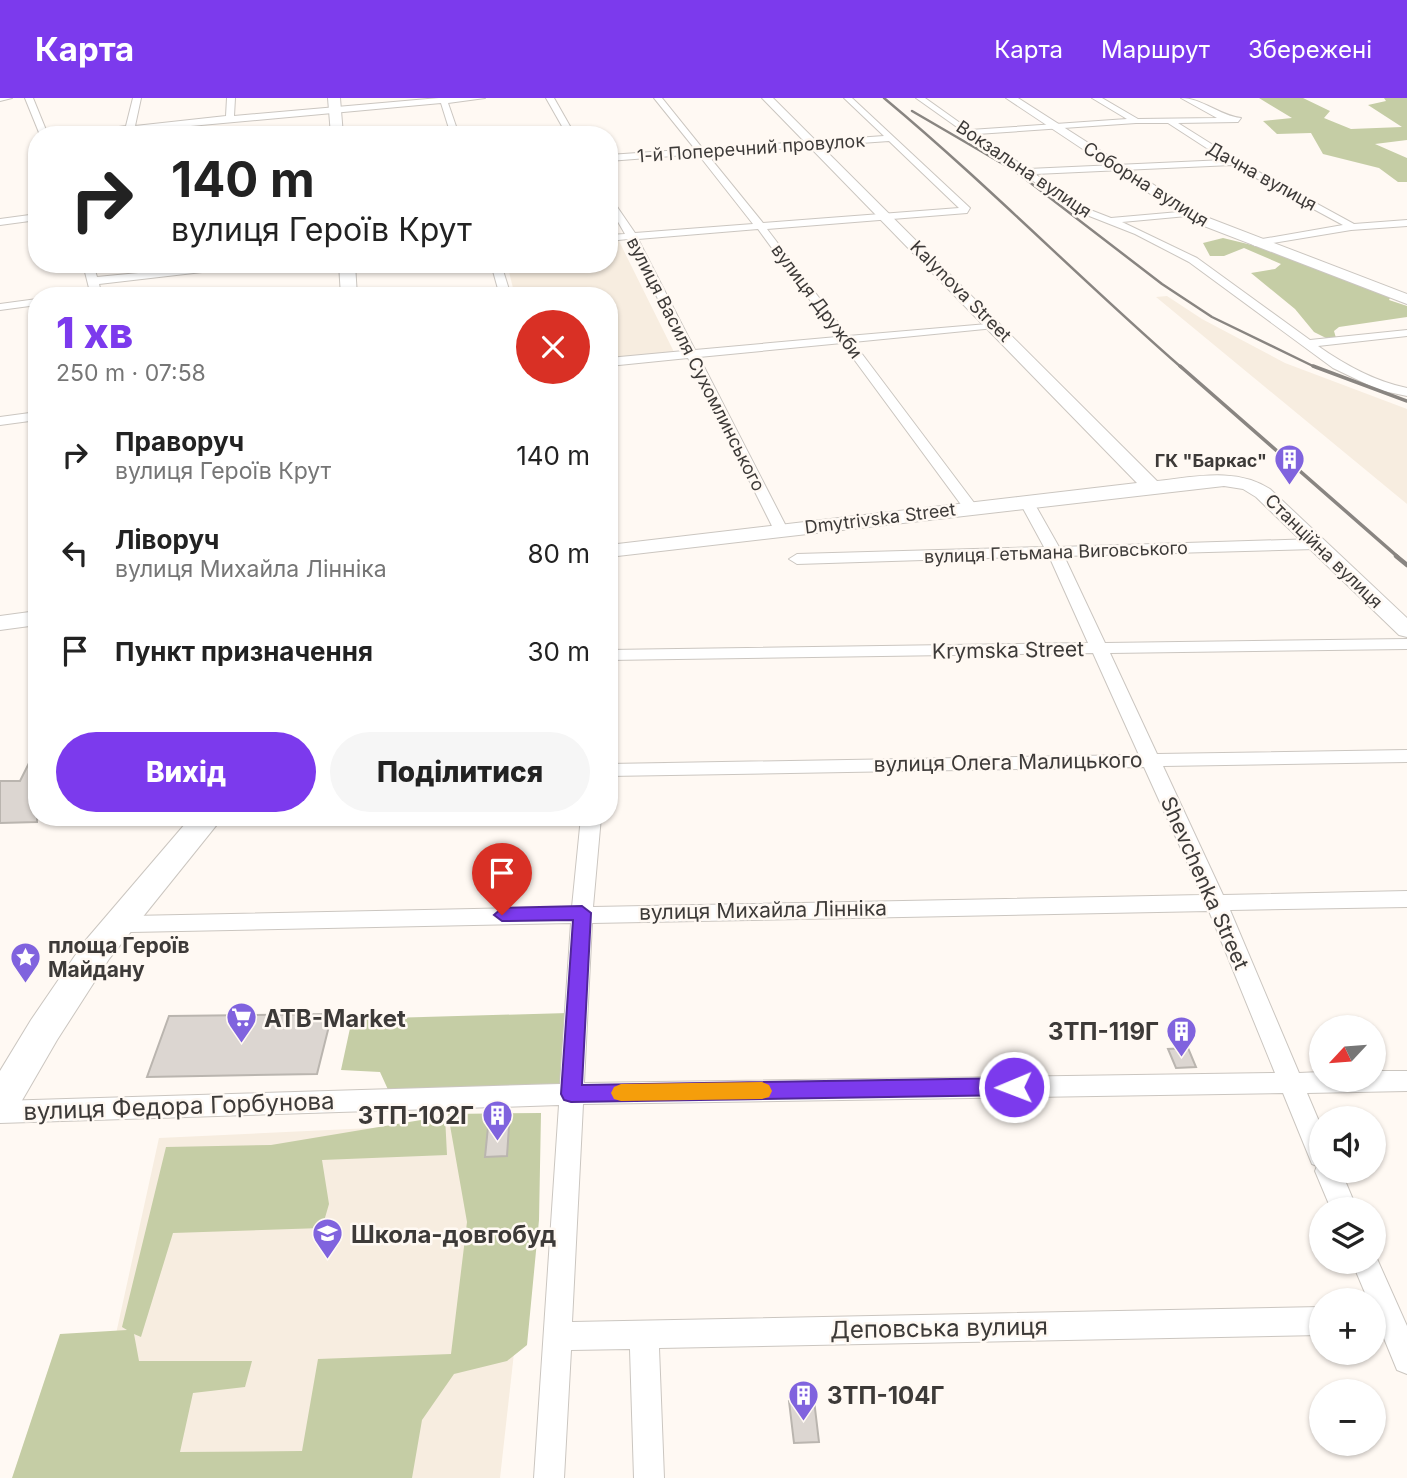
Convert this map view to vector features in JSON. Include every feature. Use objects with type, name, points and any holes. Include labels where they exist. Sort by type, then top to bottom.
[{"type":"main road","points":[[335,103],[336,126]]},
{"type":"main road","points":[[0,1105],[44,1030],[119,921],[200,826]]},
{"type":"street","points":[[0,99],[8,98]]},
{"type":"street","points":[[29,98],[40,126]]},
{"type":"street","points":[[130,126],[137,98]]},
{"type":"street","points":[[230,119],[231,98]]},
{"type":"street","points":[[152,126],[230,119],[335,103],[481,98]]},
{"type":"street","points":[[550,98],[566,126]]},
{"type":"street","name":"вулиця Дружби","points":[[659,98],[761,227],[970,507]]},
{"type":"street","name":"Kalynova Street","points":[[766,98],[888,217],[1152,487]]},
{"type":"street","points":[[618,238],[967,210],[848,98]]},
{"type":"street","name":"Вокзальна вулиця","points":[[920,98],[1077,208],[1109,220],[1193,260],[1337,365],[1383,387],[1407,392]]},
{"type":"street","name":"Соборна вулиця","points":[[1011,98],[1187,213],[1255,243],[1407,299]]},
{"type":"street","points":[[1096,98],[1136,121]]},
{"type":"street","points":[[1185,98],[1228,121]]},
{"type":"street","points":[[444,99],[452,126]]},
{"type":"street","points":[[970,132],[1136,121],[1172,123],[1238,120]]},
{"type":"street","name":"Дачна вулиця","points":[[1172,123],[1234,163],[1353,227]]},
{"type":"street","name":"1-й Поперечний провулок","points":[[618,157],[893,138]]},
{"type":"street","points":[[1028,172],[1234,163]]},
{"type":"street","name":"вулиця Василя Сухомлинського","points":[[618,213],[781,530]]},
{"type":"street","points":[[1109,220],[1187,213]]},
{"type":"street","points":[[0,222],[28,218]]},
{"type":"street","points":[[1255,243],[1353,227],[1407,223]]},
{"type":"street","points":[[91,273],[95,287]]},
{"type":"street","points":[[93,281],[175,273]]},
{"type":"street","points":[[0,307],[28,303]]},
{"type":"street","points":[[618,361],[995,326]]},
{"type":"street","points":[[1310,343],[1407,333]]},
{"type":"street","points":[[0,421],[28,417]]},
{"type":"street","name":"Станційна вулиця","points":[[1152,487],[1224,480],[1249,484],[1263,493],[1407,630]]},
{"type":"street","name":"Dmytrivska Street","points":[[618,550],[1152,487]]},
{"type":"street","name":"Shevchenka Street","points":[[1026,501],[1055,553],[1216,902],[1309,1127]]},
{"type":"street","name":"вулиця Гетьмана Виговського","points":[[797,559],[1315,544]]},
{"type":"street","points":[[0,622],[28,619]]},
{"type":"street","name":"Krymska Street","points":[[618,655],[1407,644]]},
{"type":"street","name":"вулиця Олега Малицького","points":[[618,770],[1407,756]]},
{"type":"street","points":[[549,1478],[582,913],[590,826]]},
{"type":"street","name":"вулиця Михайла Лінніка","points":[[119,921],[131,924],[582,913],[1407,899]]},
{"type":"street","name":"вулиця Федора Горбунова","points":[[0,1112],[571,1094],[1407,1081]]},
{"type":"street","points":[[1371,1274],[1407,1360]]},
{"type":"street","name":"Деповська вулиця","points":[[557,1336],[1309,1321]]},
{"type":"street","points":[[644,1334],[649,1478]]},
{"type":"shaded area","points":[[618,241],[674,352],[618,357],[618,287],[513,287],[509,273],[618,273]]},
{"type":"shaded area","points":[[1167,296],[1202,319],[1285,363],[1407,409],[1407,504],[1156,297]]},
{"type":"shaded area","name":"Школа-довгобуд","points":[[540,1120],[500,1478],[97,1478],[105,1384],[159,1138]]},
{"type":"green space","points":[[1259,98],[1303,98],[1330,111],[1324,118],[1351,129],[1402,127],[1368,105],[1386,101],[1384,98],[1407,98],[1407,140],[1375,144],[1407,158],[1407,182],[1398,182],[1379,168],[1323,154],[1311,133],[1277,134],[1263,121],[1292,118]]},
{"type":"green space","points":[[1223,238],[1256,246],[1391,296],[1389,300],[1407,306],[1407,317],[1339,327],[1334,331],[1336,338],[1326,338],[1314,332],[1295,309],[1251,273],[1275,269],[1281,264],[1244,248],[1224,256],[1210,256],[1203,243]]},
{"type":"green space","points":[[568,1013],[562,1089],[390,1094],[380,1072],[341,1070],[352,1019]]},
{"type":"green space","points":[[541,1113],[539,1220],[527,1345],[507,1361],[454,1374],[422,1420],[412,1478],[12,1478],[60,1334],[127,1330],[122,1327],[166,1147],[271,1145],[445,1116],[447,1155],[322,1160],[329,1204],[322,1228],[173,1233],[141,1337],[134,1334],[139,1361],[252,1361],[245,1387],[193,1393],[180,1452],[302,1451],[318,1359],[451,1354],[467,1222],[448,1114]]},
{"type":"building","points":[[28,765],[28,822],[0,823],[0,781],[20,781]]},
{"type":"building","name":"ATB-Market","points":[[332,1014],[317,1074],[147,1077],[169,1016]]},
{"type":"building","name":"ЗТП-119Г","points":[[1188,1048],[1196,1067],[1176,1068],[1168,1049]]},
{"type":"building","name":"ЗТП-102Г","points":[[509,1126],[507,1156],[485,1157],[488,1127]]},
{"type":"building","name":"ЗТП-104Г","points":[[814,1400],[819,1442],[794,1443],[789,1401]]},
{"type":"railway","points":[[884,98],[960,164],[1182,368]]},
{"type":"railway","points":[[912,111],[1015,171],[1162,284],[1212,317],[1317,368]]},
{"type":"railway","points":[[1180,366],[1398,557]]},
{"type":"railway","points":[[1313,366],[1407,401]]},
{"type":"railway","points":[[1396,556],[1407,565]]},
{"type":"slow traffic","points":[[621,1093],[762,1091]]},
{"type":"place","name":"ГК \"Баркас\"","points":[[1290,487]]},
{"type":"place","name":"площа Героїв Майдану","points":[[25,984]]},
{"type":"place","name":"ATB-Market","points":[[241,1045]]},
{"type":"place","name":"ЗТП-119Г","points":[[1182,1058]]},
{"type":"place","name":"ЗТП-102Г","points":[[497,1142]]},
{"type":"place","name":"Школа-довгобуд","points":[[328,1261]]},
{"type":"place","name":"ЗТП-104Г","points":[[804,1422]]},
{"type":"route","points":[[502,915],[582,913],[571,1094],[1014,1087]]}]
